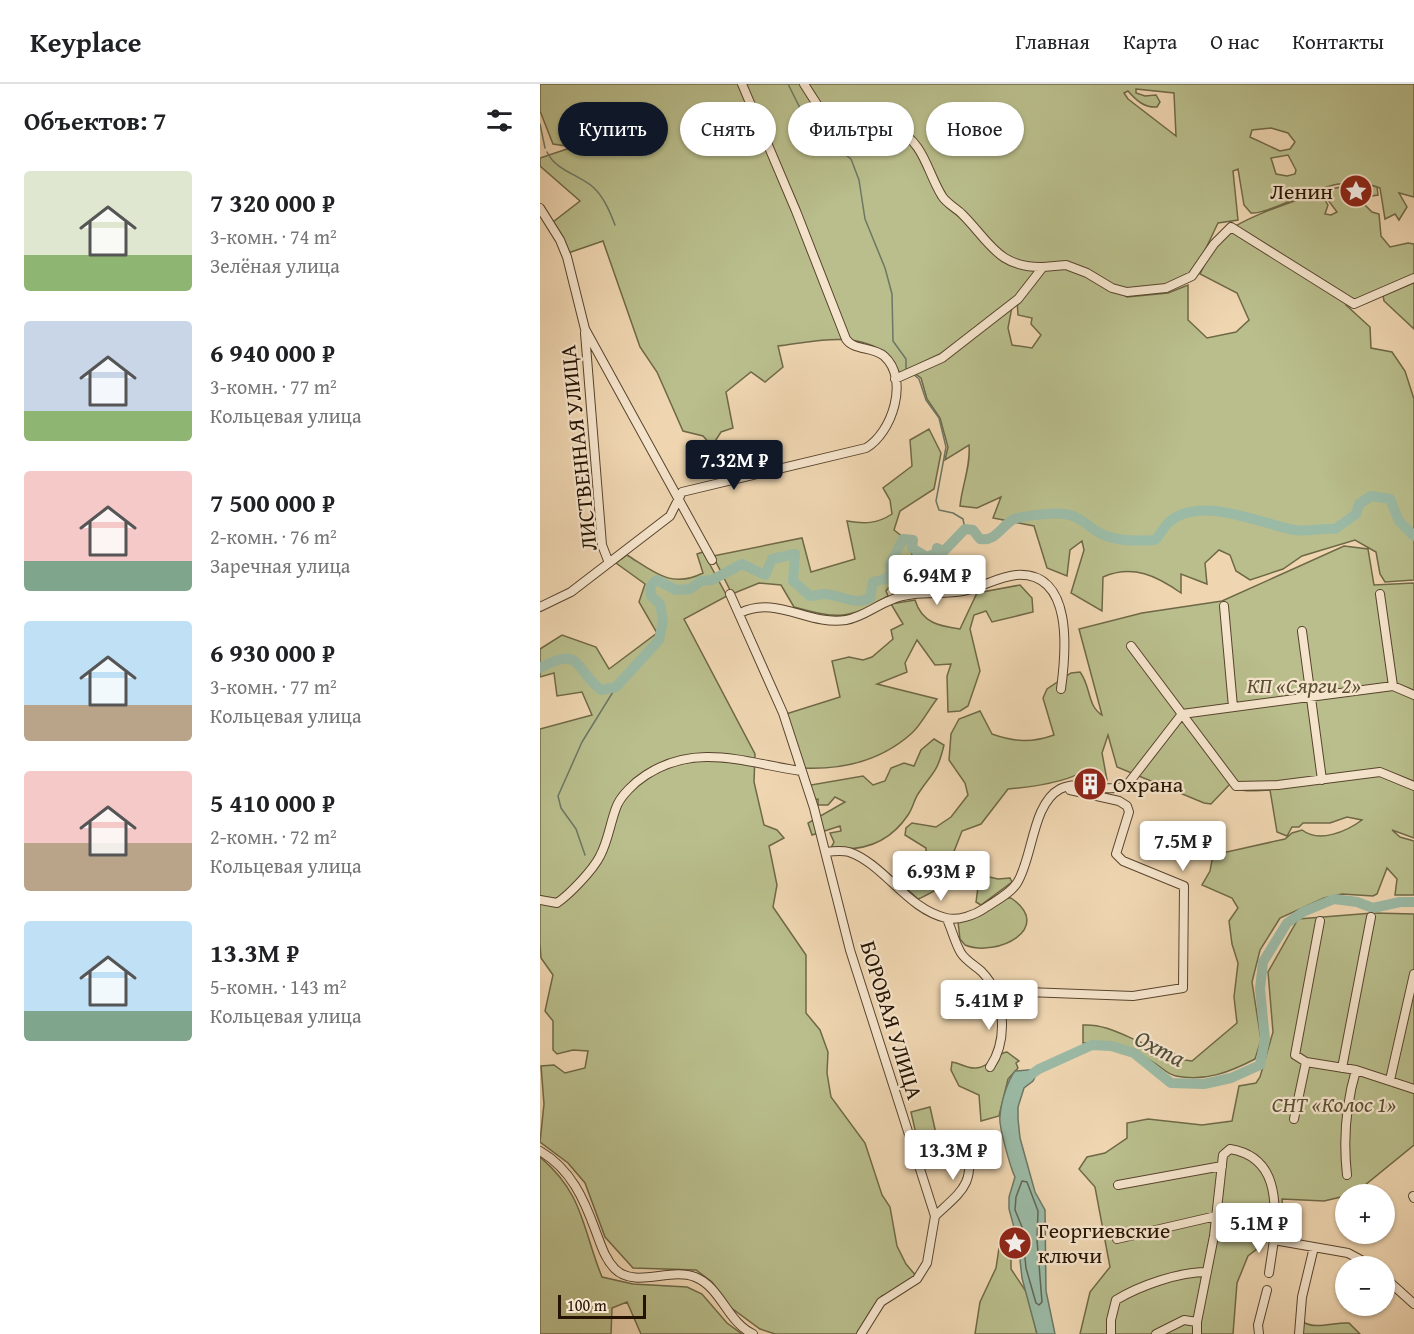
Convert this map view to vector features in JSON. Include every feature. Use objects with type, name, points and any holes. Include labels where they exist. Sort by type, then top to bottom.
[{"type":"street","points":[[540,607],[571,592],[670,516],[682,492],[820,460],[874,443],[884,432],[896,399],[895,379],[884,356],[853,346],[846,339],[796,211],[742,84]]},
{"type":"street","points":[[804,84],[820,109],[840,128],[894,128],[907,136],[922,153],[943,198],[1006,260],[1022,268],[1066,265],[1087,273],[1112,288],[1127,292],[1166,288],[1192,276],[1214,244],[1232,227],[1354,304],[1414,278]]},
{"type":"street","points":[[540,208],[560,240],[567,257],[585,329],[712,560]]},
{"type":"street","points":[[895,379],[950,352],[1018,299],[1043,267]]},
{"type":"street","name":"ЛИСТВЕННАЯ УЛИЦА","points":[[585,329],[602,545],[609,563]]},
{"type":"street","points":[[740,613],[763,605],[777,606],[819,620],[846,620],[906,595],[965,591],[1007,576],[1025,575],[1051,589],[1060,605],[1065,658],[1061,689]]},
{"type":"street","name":"БОРОВАЯ УЛИЦА","points":[[730,594],[777,694],[826,852],[850,950],[935,1216],[927,1263],[917,1279],[880,1302],[861,1334]]},
{"type":"street","points":[[1380,594],[1393,686]]},
{"type":"street","points":[[1224,606],[1233,707]]},
{"type":"street","points":[[1302,631],[1322,780]]},
{"type":"street","points":[[1131,646],[1236,786],[1251,788],[1380,772],[1414,786]]},
{"type":"street","points":[[826,852],[847,851],[918,905],[947,919],[974,915],[1016,884],[1028,857],[1037,822],[1050,799],[1060,788],[1078,786],[1113,789],[1127,784],[1182,714],[1393,686],[1414,695]]},
{"type":"street","points":[[540,900],[557,903],[567,896],[599,858],[616,806],[637,781],[666,764],[691,756],[708,755],[801,771]]},
{"type":"street","points":[[996,996],[1027,992],[1133,996],[1183,988],[1184,886],[1122,861],[1116,854],[1129,812],[1127,806],[1119,801],[1060,788]]},
{"type":"street","points":[[1342,1068],[1371,917]]},
{"type":"street","points":[[947,919],[961,954],[984,974],[996,996],[1001,1013],[1002,1036],[996,1058],[990,1067]]},
{"type":"street","points":[[1320,921],[1295,1055],[1305,1062],[1356,1070],[1414,1089]]},
{"type":"street","points":[[1390,1080],[1414,974]]},
{"type":"street","points":[[1294,1119],[1305,1062]]},
{"type":"street","points":[[1347,1175],[1344,1146],[1345,1121],[1356,1070]]},
{"type":"street","points":[[935,1216],[966,1185],[971,1168],[968,1142]]},
{"type":"street","points":[[1197,1334],[1197,1322],[1216,1216],[1223,1155],[1230,1149],[1242,1151],[1258,1161],[1269,1174],[1273,1188],[1274,1240],[1269,1273]]},
{"type":"street","points":[[540,1151],[564,1170],[582,1194],[606,1258],[616,1270],[638,1277],[668,1274],[693,1276],[706,1283],[736,1323],[753,1334]]},
{"type":"street","points":[[1118,1185],[1222,1166]]},
{"type":"street","points":[[1117,1239],[1216,1216]]},
{"type":"street","points":[[1274,1240],[1348,1252],[1355,1256]]},
{"type":"street","points":[[1299,1334],[1302,1297],[1314,1246]]},
{"type":"street","points":[[1111,1334],[1111,1320],[1116,1300],[1127,1293],[1193,1272],[1207,1272]]},
{"type":"street","points":[[1395,1287],[1414,1304]]},
{"type":"street","points":[[1259,1334],[1258,1326],[1267,1290]]},
{"type":"street","points":[[1156,1334],[1184,1320],[1197,1322]]},
{"type":"green space","points":[[540,84],[1414,84],[1414,197],[1399,193],[1407,207],[1399,220],[1395,214],[1385,219],[1380,188],[1377,187],[1378,195],[1358,198],[1372,212],[1379,214],[1381,236],[1390,247],[1414,244],[1414,276],[1346,305],[1370,327],[1371,348],[1392,352],[1405,371],[1414,399],[1414,580],[1385,582],[1380,574],[1376,552],[1355,540],[1302,556],[1283,569],[1250,580],[1236,571],[1230,555],[1219,550],[1205,563],[1207,584],[1181,574],[1181,593],[1154,577],[1144,574],[1114,573],[1103,577],[1102,611],[1071,593],[1084,550],[1082,541],[1070,550],[1067,576],[1047,568],[1034,526],[993,518],[1001,497],[977,508],[960,506],[969,460],[969,445],[945,460],[948,447],[940,418],[927,399],[921,378],[914,373],[1012,307],[1008,328],[1012,345],[1032,348],[1041,335],[1031,324],[1032,318],[1018,315],[1017,299],[940,354],[898,374],[886,354],[862,342],[819,340],[778,346],[783,367],[765,382],[751,372],[726,392],[733,428],[721,432],[712,446],[703,436],[683,431],[657,372],[640,347],[603,241],[568,253],[553,222],[580,201],[540,166],[540,158],[558,152],[558,156],[668,156],[668,102],[558,102],[558,145],[553,144],[540,111]],"holes":[[[1136,89],[1174,93],[1176,136],[1128,99],[1124,93],[1128,91],[1144,105],[1152,107],[1157,107],[1160,102],[1156,95],[1145,96],[1136,93]],[[1271,128],[1288,133],[1295,142],[1290,149],[1280,151],[1250,137],[1252,130]],[[1288,155],[1296,170],[1295,174],[1287,176],[1276,174],[1271,158]],[[1238,169],[1244,205],[1251,213],[1264,211],[1328,186],[1360,183],[1326,190],[1325,196],[1337,212],[1331,215],[1325,214],[1328,205],[1320,192],[1242,222],[1227,232],[1213,249],[1200,274],[1237,293],[1249,320],[1236,332],[1207,338],[1188,320],[1188,285],[1168,293],[1127,297],[1113,288],[1164,285],[1183,278],[1190,272],[1202,255],[1218,223],[1238,220],[1233,171]]]},
{"type":"green space","points":[[1414,279],[1414,329],[1384,301],[1383,295]]},
{"type":"green space","points":[[929,429],[941,453],[934,489],[900,511],[894,530],[908,541],[913,558],[886,591],[888,596],[863,610],[833,615],[794,607],[781,585],[759,583],[732,594],[713,556],[802,538],[811,572],[855,559],[847,521],[870,522],[881,520],[892,514],[890,500],[883,488],[912,466],[910,440]]},
{"type":"green space","name":"КП «Сярги 2»","points":[[1344,546],[1368,549],[1374,585],[1414,583],[1414,838],[1392,830],[1400,837],[1414,841],[1414,895],[1395,895],[1397,879],[1387,868],[1377,894],[1373,896],[1342,894],[1324,898],[1280,918],[1260,950],[1252,982],[1261,1040],[1255,1059],[1236,1068],[1217,1075],[1187,1078],[1168,1073],[1139,1054],[1122,1047],[1094,1042],[1083,1043],[1083,1025],[1095,1025],[1160,1049],[1172,1050],[1178,1059],[1192,1061],[1237,1023],[1234,997],[1238,963],[1232,944],[1229,921],[1238,908],[1232,898],[1202,885],[1210,871],[1213,855],[1285,839],[1292,833],[1302,830],[1316,836],[1324,836],[1340,832],[1362,820],[1347,817],[1330,823],[1303,823],[1299,827],[1292,827],[1287,836],[1277,832],[1270,790],[1244,790],[1230,784],[1211,804],[1204,803],[1117,767],[1108,735],[1102,753],[1107,780],[1101,781],[1087,769],[1060,781],[1008,789],[981,824],[962,831],[953,854],[962,861],[968,872],[998,879],[1010,878],[1012,882],[981,905],[976,902],[978,887],[971,882],[963,881],[948,884],[918,899],[893,876],[896,871],[905,868],[918,883],[927,876],[925,870],[914,863],[926,854],[926,848],[905,835],[906,828],[912,823],[936,827],[951,817],[968,795],[965,783],[949,760],[951,734],[959,719],[980,711],[992,734],[1000,737],[1031,740],[1054,735],[1043,698],[1047,689],[1071,673],[1080,672],[1091,701],[1102,715],[1079,629],[1142,613],[1222,601]]},
{"type":"green space","points":[[703,552],[727,596],[684,619],[755,754],[754,782],[764,825],[777,830],[784,838],[769,846],[777,885],[773,907],[806,955],[806,1013],[820,1030],[828,1052],[827,1073],[831,1097],[865,1143],[882,1195],[890,1207],[897,1246],[906,1264],[917,1277],[901,1290],[882,1296],[859,1334],[775,1334],[760,1329],[730,1307],[712,1282],[696,1270],[633,1268],[605,1237],[585,1183],[568,1163],[540,1142],[544,1104],[541,1066],[554,1065],[565,1073],[585,1068],[588,1051],[573,1050],[557,1054],[553,1050],[553,1021],[545,1011],[553,975],[541,958],[540,944],[540,729],[592,715],[582,692],[557,696],[554,673],[540,677],[540,649],[562,635],[596,647],[609,669],[657,633],[639,602],[645,584],[616,563],[627,555],[663,576],[672,579],[692,578],[703,573],[697,554]]},
{"type":"green space","points":[[1020,585],[1032,598],[1033,612],[992,622],[986,611],[974,615],[970,629],[980,671],[968,706],[960,711],[948,712],[947,676],[951,664],[935,665],[917,640],[905,663],[907,672],[877,684],[937,699],[915,730],[888,751],[861,762],[832,767],[802,768],[786,714],[840,697],[832,661],[849,657],[863,660],[872,657],[893,639],[891,630],[903,624],[891,604],[915,600],[922,614],[932,622],[960,629],[977,593]]},
{"type":"green space","points":[[934,739],[944,745],[939,762],[917,796],[908,815],[893,832],[875,843],[843,849],[831,848],[834,842],[830,833],[841,831],[840,826],[812,835],[808,823],[845,802],[835,797],[828,805],[818,805],[818,799],[811,800],[805,786],[863,776],[873,785],[885,781],[891,768],[904,763],[914,766],[921,750]]},
{"type":"green space","points":[[1006,898],[1011,898],[1023,909],[1027,920],[1024,929],[1016,938],[1005,944],[978,948],[965,945],[960,939],[958,922],[976,917]]},
{"type":"green space","name":"СНТ «Колос 1»","points":[[1373,913],[1414,914],[1414,1145],[1366,1184],[1335,1184],[1335,1198],[1324,1201],[1282,1199],[1284,1228],[1248,1256],[1237,1283],[1233,1334],[1080,1334],[1090,1292],[1110,1267],[1095,1187],[1079,1169],[1087,1157],[1105,1153],[1127,1138],[1127,1123],[1148,1119],[1202,1125],[1232,1121],[1239,1086],[1256,1083],[1260,1077],[1273,1032],[1268,972],[1298,919]]},
{"type":"green space","points":[[1007,1052],[1019,1061],[1016,1063],[1018,1068],[1008,1079],[999,1116],[981,1121],[979,1095],[959,1086],[951,1070],[952,1062],[976,1068]]},
{"type":"green space","points":[[930,1107],[937,1138],[918,1143],[911,1112]]},
{"type":"green space","points":[[540,1157],[565,1184],[574,1198],[602,1277],[633,1284],[687,1287],[702,1294],[727,1323],[742,1334],[641,1334],[627,1302],[612,1308],[611,1334],[540,1334]]},
{"type":"green space","points":[[1008,1245],[1011,1254],[1011,1269],[1027,1293],[1037,1334],[975,1334],[980,1302],[996,1268],[999,1248]]},
{"type":"green space","points":[[1303,1322],[1319,1326],[1349,1323],[1360,1334],[1302,1334]]},
{"type":"water","points":[[1039,1069],[1033,1081],[1024,1088],[1018,1107],[1018,1119],[1020,1138],[1035,1192],[1045,1210],[1046,1291],[1055,1334],[1037,1334],[1022,1278],[1018,1242],[1009,1209],[1009,1197],[1015,1177],[1005,1147],[1000,1121],[1005,1092],[1015,1071]]},
{"type":"waterway","points":[[788,84],[810,128],[851,159],[859,180],[865,219],[885,268],[892,294],[893,341],[906,359],[906,369]]},
{"type":"waterway","points":[[540,124],[545,148]]},
{"type":"waterway","points":[[547,152],[556,163],[597,191],[615,225]]},
{"type":"waterway","points":[[913,374],[919,379],[926,400],[939,418],[946,447],[936,501],[939,510],[953,513],[963,519],[965,529]]},
{"type":"waterway","points":[[540,668],[554,661],[570,659],[576,662],[601,690],[616,687],[659,640],[663,621],[660,604],[651,596],[652,585],[657,580],[676,590],[690,589],[701,581],[712,580],[742,564],[765,575],[772,559],[795,554],[793,581],[810,596],[825,594],[853,601],[864,600],[870,598],[873,582],[885,579],[891,574],[890,565],[903,539],[913,540],[912,548],[927,557],[936,553],[937,548],[944,551],[965,529],[973,530],[980,539],[986,539],[994,536],[1014,519],[1031,516],[1069,515],[1103,535],[1117,539],[1155,540],[1169,522],[1182,514],[1197,511],[1230,513],[1298,530],[1335,529],[1356,514],[1359,504],[1371,496],[1390,499],[1399,521],[1414,536]]},
{"type":"waterway","points":[[585,855],[576,829],[561,808],[558,796],[582,742],[616,687]]},
{"type":"waterway","name":"Охта","points":[[1029,1076],[1039,1069],[1092,1045],[1111,1046],[1134,1053],[1171,1083],[1204,1084],[1231,1078],[1260,1065],[1265,1039],[1260,989],[1263,962],[1287,923],[1303,912],[1334,899],[1357,902],[1373,908],[1400,902],[1414,902]]},
{"type":"place","name":"Ленин","points":[[1356,191]]},
{"type":"place","name":"Охрана","points":[[1090,784]]},
{"type":"place","name":"Георгиевские ключи","points":[[1015,1243]]}]
